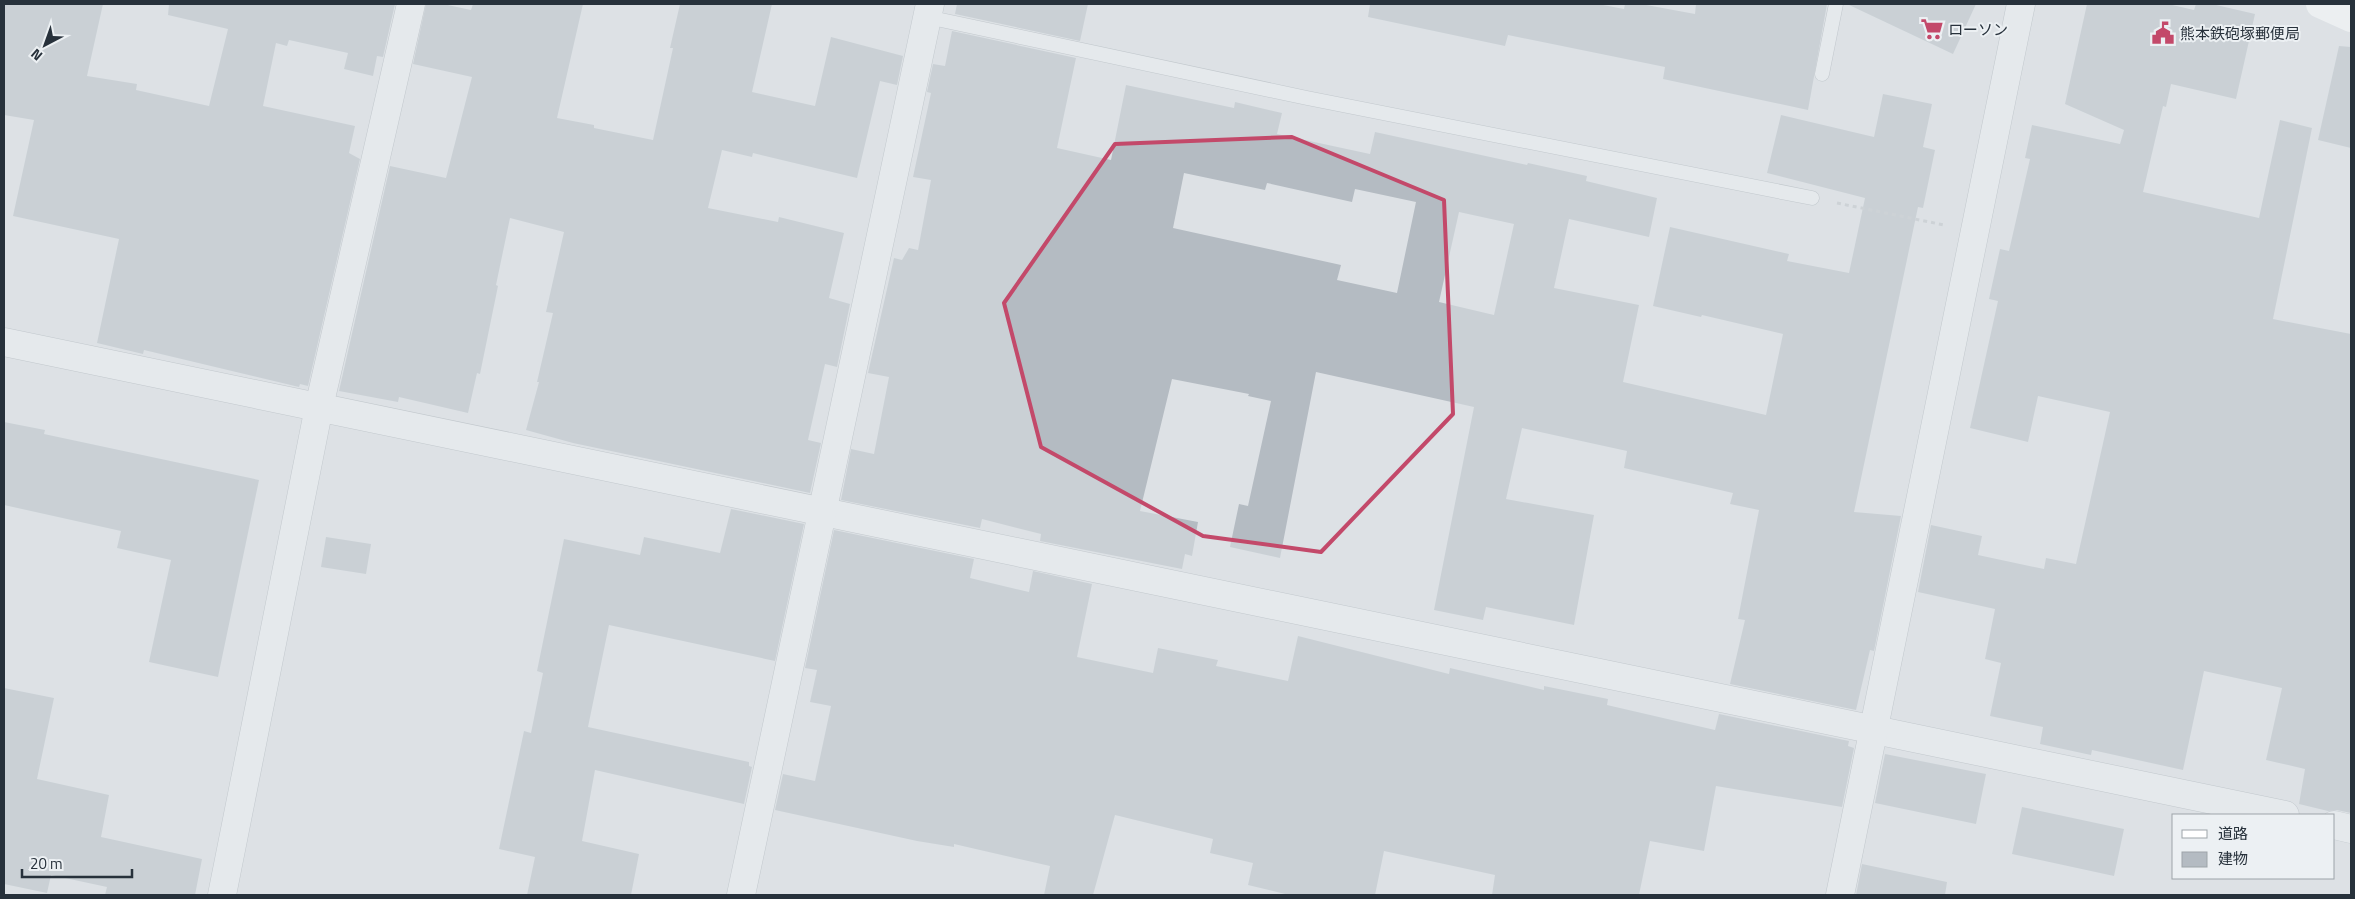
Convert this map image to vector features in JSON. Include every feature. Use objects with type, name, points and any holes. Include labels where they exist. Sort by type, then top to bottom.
[{"type":"street","points":[[222,895],[319,407],[411,4]]},
{"type":"street","points":[[1840,895],[2021,4]]},
{"type":"street","points":[[2320,4],[2351,18]]},
{"type":"street","points":[[741,895],[929,7]]},
{"type":"street","points":[[4,342],[2280,814]]},
{"type":"street","points":[[2335,825],[2351,829]]},
{"type":"lane","points":[[1822,74],[1836,4]]},
{"type":"lane","points":[[929,7],[1307,98],[1812,198]]},
{"type":"path","points":[[1812,198],[1974,232]]},
{"type":"highlighted area","points":[[1292,137],[1444,200],[1453,414],[1321,552],[1203,536],[1041,447],[1004,303],[1115,144]]},
{"type":"building","points":[[4,4],[103,4],[87,76],[137,84],[136,90],[209,106],[228,29],[168,15],[169,4],[395,4],[383,57],[377,56],[373,76],[344,69],[348,53],[289,40],[287,46],[276,43],[263,106],[355,126],[349,153],[360,159],[308,386],[300,384],[299,387],[144,350],[143,354],[97,343],[119,239],[13,216],[34,120],[4,115]]},
{"type":"building","points":[[426,4],[443,4],[471,10],[473,4],[583,4],[557,118],[653,140],[673,48],[670,48],[680,4],[772,4],[752,92],[815,106],[831,37],[903,56],[897,85],[880,81],[857,178],[753,153],[752,157],[722,150],[708,208],[778,222],[779,217],[844,233],[829,298],[850,304],[837,367],[825,364],[808,440],[821,443],[810,493],[573,443],[526,430],[539,382],[537,382],[553,313],[546,312],[564,232],[510,218],[480,374],[477,373],[468,413],[399,397],[398,402],[339,391],[390,166],[446,178],[472,77],[413,64]]},
{"type":"building","points":[[957,4],[1088,4],[1080,41],[955,14]]},
{"type":"building","points":[[1370,4],[1598,4],[1624,9],[1625,4],[1641,4],[1695,14],[1696,4],[1827,4],[1808,110],[1663,79],[1665,67],[1508,35],[1505,46],[1368,17]]},
{"type":"building","name":"ローソン","points":[[1847,4],[1976,4],[1953,54]]},
{"type":"building","points":[[2087,4],[2168,4],[2194,10],[2196,4],[2212,4],[2255,14],[2236,99],[2171,84],[2166,107],[2163,106],[2143,192],[2259,218],[2280,120],[2312,128],[2273,319],[2351,334],[2351,813],[2337,810],[2328,811],[2299,804],[2305,769],[2266,760],[2282,688],[2204,671],[2183,770],[2092,750],[2091,755],[2040,744],[2043,727],[1990,716],[2001,663],[1985,659],[1995,609],[1918,592],[1931,525],[1982,536],[1978,555],[2044,569],[2046,558],[2076,564],[2110,412],[2038,396],[2028,442],[1970,428],[1998,301],[1989,299],[2000,249],[2009,251],[2030,159],[2025,158],[2032,125],[2120,144],[2124,130],[2065,104]]},
{"type":"building","points":[[952,31],[1076,58],[1057,148],[1111,160],[1126,85],[1234,108],[1235,102],[1282,113],[1277,134],[1370,154],[1375,132],[1587,176],[1586,181],[1657,198],[1649,237],[1569,219],[1554,288],[1639,305],[1623,382],[1766,415],[1783,334],[1702,315],[1701,317],[1653,306],[1670,227],[1789,254],[1787,261],[1849,273],[1865,198],[1767,173],[1781,115],[1874,137],[1883,94],[1932,104],[1923,147],[1935,150],[1923,208],[1918,207],[1854,512],[1901,516],[1874,651],[1870,650],[1856,710],[1730,684],[1745,620],[1738,619],[1759,510],[1730,504],[1733,493],[1624,468],[1627,451],[1522,428],[1506,499],[1594,515],[1574,625],[1486,607],[1483,620],[1434,610],[1474,407],[1316,372],[1280,558],[1230,547],[1239,504],[1248,506],[1271,401],[1248,396],[1249,394],[1172,379],[1140,511],[1198,522],[1192,556],[1185,554],[1182,569],[1040,541],[1041,534],[982,519],[980,528],[841,500],[851,449],[874,454],[889,377],[868,373],[894,258],[902,260],[909,248],[918,250],[931,180],[913,177],[931,93],[927,92],[933,64],[945,66]],"holes":[[[1184,173],[1265,190],[1267,183],[1352,202],[1355,189],[1416,202],[1397,293],[1337,280],[1341,265],[1173,228]],[[1459,212],[1514,224],[1494,315],[1439,302]]]},
{"type":"building","points":[[2339,46],[2351,47],[2351,148],[2318,140]]},
{"type":"building","points":[[4,422],[45,430],[44,434],[259,480],[218,677],[149,662],[171,560],[117,548],[121,531],[4,505]]},
{"type":"building","points":[[731,509],[804,524],[775,661],[609,625],[588,727],[749,762],[749,766],[752,767],[744,804],[595,770],[582,841],[639,854],[631,895],[527,895],[535,857],[499,849],[524,731],[531,733],[543,673],[537,671],[564,539],[640,555],[644,537],[720,553]]},
{"type":"building","points":[[834,530],[974,559],[970,578],[1029,592],[1033,571],[1092,584],[1077,657],[1153,673],[1158,648],[1218,660],[1216,666],[1288,681],[1298,636],[1449,674],[1450,668],[1544,690],[1544,686],[1608,699],[1607,705],[1715,730],[1719,714],[1849,741],[1848,746],[1854,748],[1842,807],[1716,786],[1704,851],[1650,841],[1639,895],[1492,895],[1495,875],[1384,851],[1375,895],[1289,895],[1248,885],[1253,863],[1210,853],[1213,839],[1115,815],[1093,895],[1044,895],[1050,866],[954,844],[954,847],[917,841],[775,810],[783,774],[815,781],[831,706],[810,702],[817,670],[805,668]]},
{"type":"building","points":[[326,537],[371,544],[366,574],[321,567]]},
{"type":"building","points":[[4,688],[54,698],[37,779],[109,795],[101,837],[202,859],[195,895],[105,895],[107,887],[51,875],[47,893],[4,884]]},
{"type":"building","points":[[1885,754],[1986,774],[1976,824],[1875,803]]},
{"type":"building","points":[[2022,807],[2124,829],[2114,876],[2012,854]]},
{"type":"building","points":[[1862,864],[1947,882],[1945,895],[1856,895]]},
{"type":"place","name":"ローソン","points":[[1932,29]]},
{"type":"place","name":"熊本鉄砲塚郵便局","points":[[2163,33]]}]
